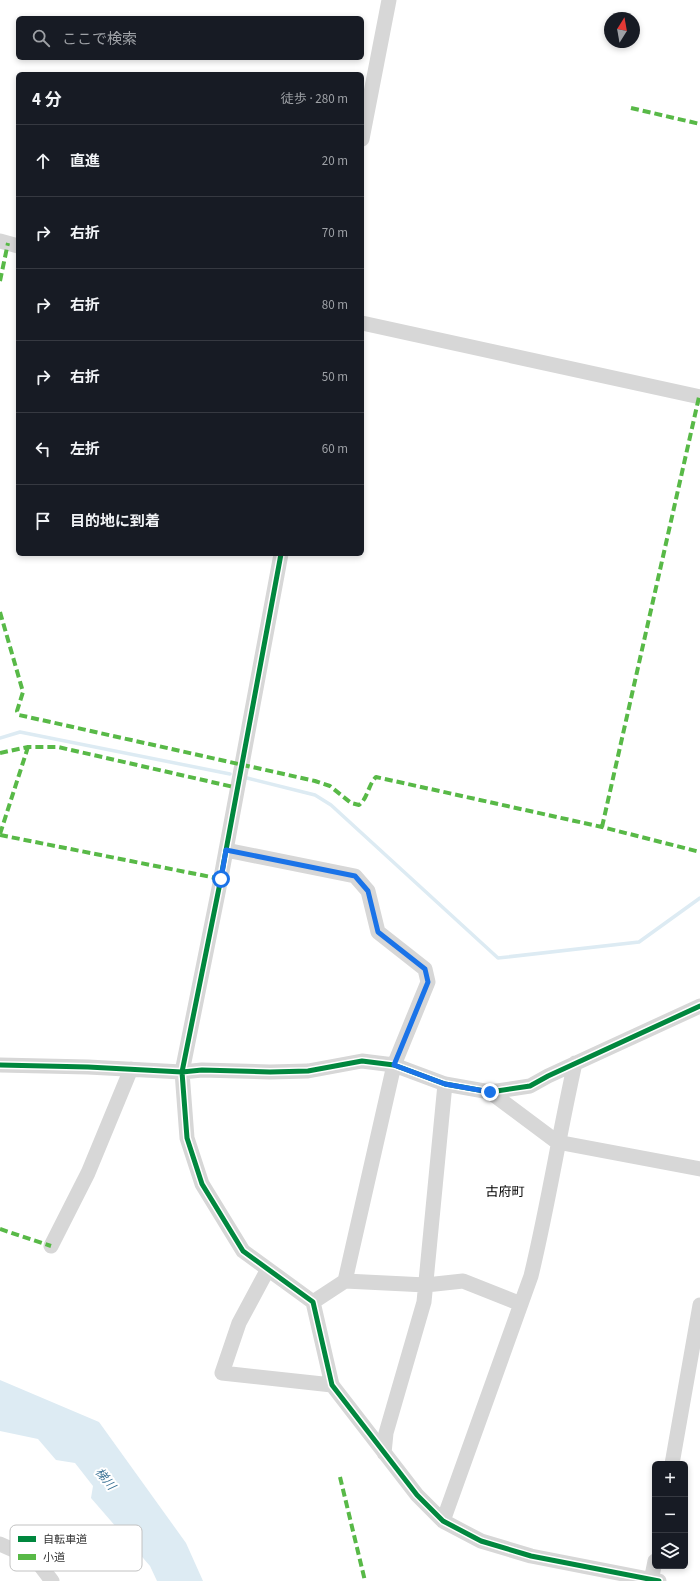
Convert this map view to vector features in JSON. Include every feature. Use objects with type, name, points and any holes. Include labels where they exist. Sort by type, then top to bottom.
[{"type":"street","points":[[364,129],[389,0]]},
{"type":"street","points":[[0,242],[16,246]]},
{"type":"street","points":[[364,323],[700,397]]},
{"type":"street","points":[[281,556],[226,850],[182,1072],[187,1138],[202,1184],[243,1251],[312,1302],[332,1385],[417,1495],[443,1521],[481,1541],[531,1556],[654,1581],[655,1569]]},
{"type":"street","points":[[226,850],[355,876],[368,891],[378,932],[425,969],[428,982],[394,1065],[345,1281]]},
{"type":"street","points":[[0,1065],[182,1072],[202,1070],[270,1072],[308,1071],[362,1061],[394,1065],[445,1084],[490,1092],[530,1086],[700,1006]]},
{"type":"street","points":[[443,1521],[531,1276],[541,1235],[558,1142],[575,1064]]},
{"type":"street","points":[[51,1246],[88,1173],[131,1069]]},
{"type":"street","points":[[384,1452],[386,1433],[424,1302],[445,1084]]},
{"type":"street","points":[[490,1092],[558,1142],[700,1169]]},
{"type":"street","points":[[268,1269],[239,1324],[222,1373],[332,1385]]},
{"type":"street","points":[[312,1302],[345,1281],[426,1285],[463,1281],[521,1304]]},
{"type":"street","points":[[673,1461],[700,1305]]},
{"type":"street","points":[[0,1544],[10,1548]]},
{"type":"street","points":[[44,1571],[52,1581]]},
{"type":"water","name":"梯川","points":[[0,1380],[99,1422],[186,1543],[203,1581],[157,1581],[150,1566],[142,1557],[142,1525],[114,1525],[91,1498],[93,1486],[75,1463],[56,1460],[38,1439],[0,1431]]},
{"type":"waterway","points":[[0,738],[20,732],[230,774]]},
{"type":"waterway","points":[[247,778],[315,795],[331,805],[498,958],[639,942],[700,898]]},
{"type":"marked path","points":[[631,108],[700,124]]},
{"type":"marked path","points":[[0,281],[8,243]]},
{"type":"marked path","points":[[602,827],[699,397]]},
{"type":"marked path","points":[[0,612],[23,692],[17,711],[19,715],[315,781],[330,786],[351,803],[359,805],[376,777],[602,827],[700,852]]},
{"type":"marked path","points":[[0,753],[28,747],[58,747],[238,788]]},
{"type":"marked path","points":[[0,834],[28,747]]},
{"type":"marked path","points":[[0,835],[221,879]]},
{"type":"marked path","points":[[0,1229],[51,1246]]},
{"type":"marked path","points":[[340,1477],[365,1581]]},
{"type":"cycle path","points":[[281,556],[219,888],[182,1072],[187,1138],[202,1184],[243,1251],[313,1302],[332,1385],[417,1495],[443,1521],[481,1541],[531,1556],[659,1581]]},
{"type":"cycle path","points":[[0,1065],[88,1067],[182,1072],[202,1070],[270,1072],[308,1071],[362,1061],[394,1065],[445,1084],[490,1092],[530,1086],[548,1076],[700,1006]]},
{"type":"district","name":"古府町","points":[[505,1192]]},
{"type":"route","points":[[221,879],[226,850],[355,876],[368,891],[378,932],[425,969],[428,982],[394,1065],[445,1084],[490,1092]]}]
